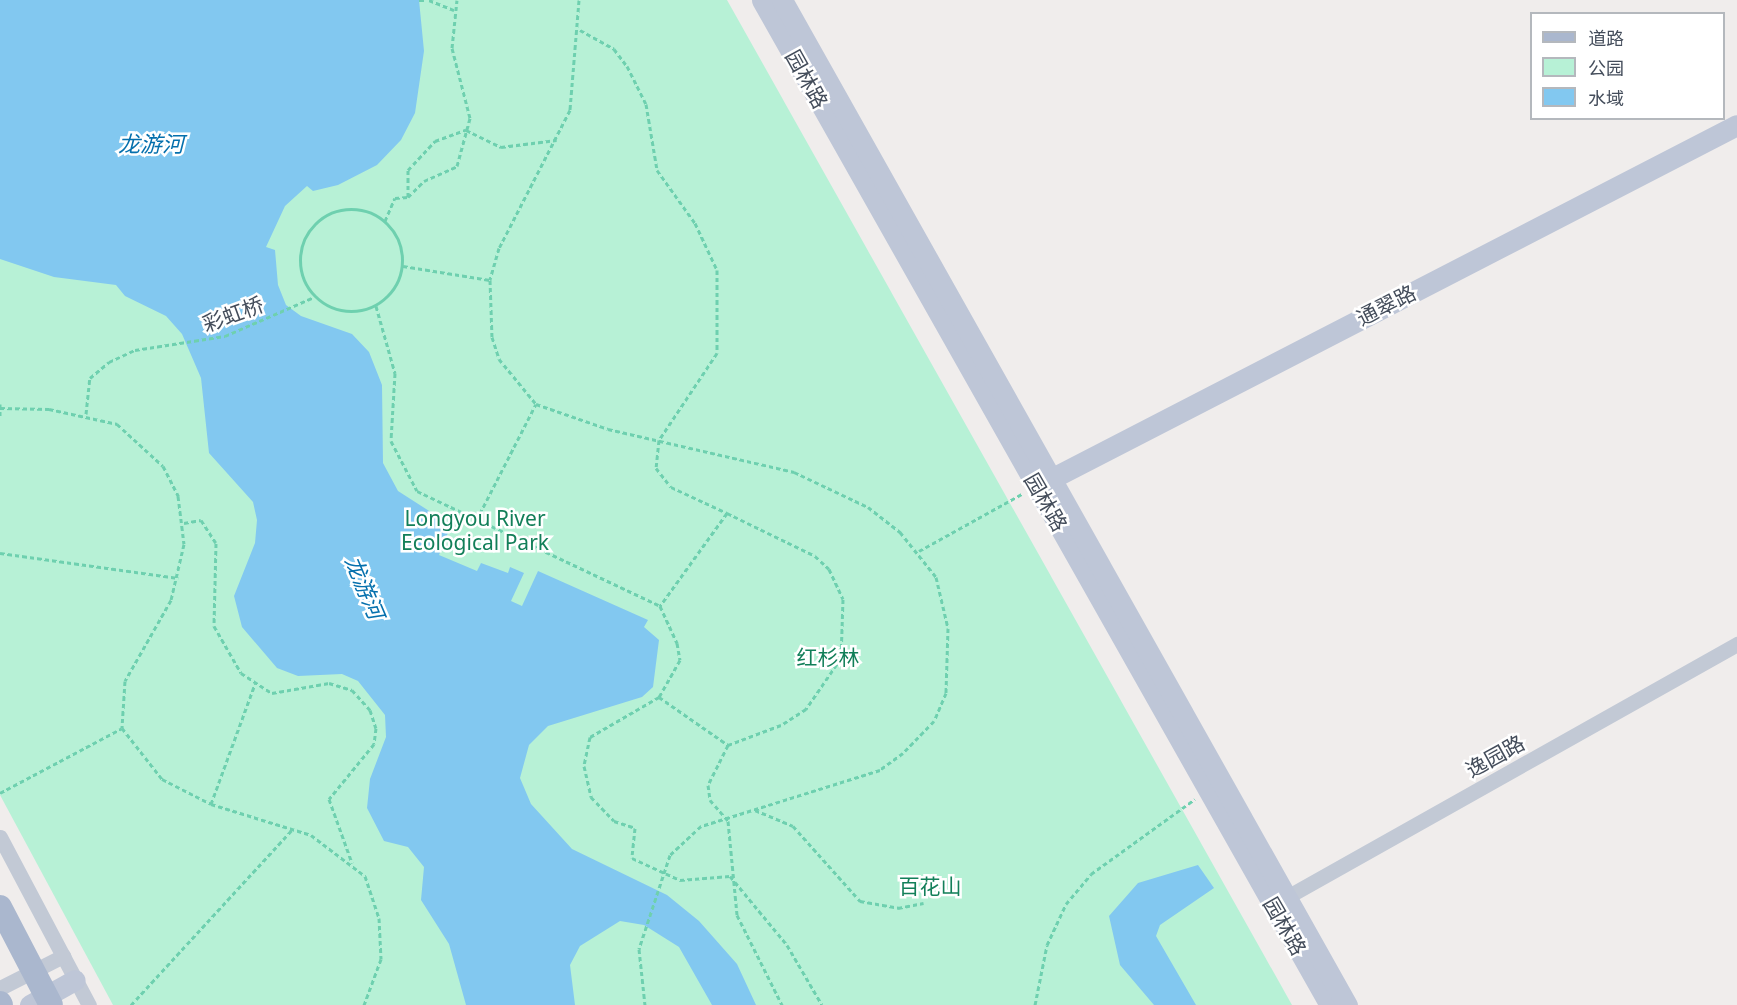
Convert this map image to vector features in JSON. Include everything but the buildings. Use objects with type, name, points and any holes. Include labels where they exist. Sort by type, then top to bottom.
[{"type":"main road","points":[[0,907],[35,971],[43,1002]]},
{"type":"street","name":"园林路","points":[[762,0],[1043,482],[1279,901],[1329,1005]]},
{"type":"street","name":"园林路","points":[[782,0],[1208,789],[1347,1005]]},
{"type":"street","name":"通翠路","points":[[1043,482],[1737,125]]},
{"type":"street","name":"逸园路","points":[[1279,901],[1737,644]]},
{"type":"street","points":[[0,837],[89,1005]]},
{"type":"street","points":[[0,988],[63,956]]},
{"type":"street","points":[[43,1002],[75,980]]},
{"type":"path","points":[[418,0],[427,0],[454,10]]},
{"type":"path","points":[[385,221],[395,198],[408,197],[424,181],[453,172],[466,130],[468,97],[452,48],[454,10],[457,0]]},
{"type":"path","points":[[579,0],[580,30],[570,110],[558,140],[499,248],[490,280],[492,337],[500,358],[536,404],[608,429],[749,459],[832,486],[868,507],[919,551],[936,577],[948,628],[946,693],[934,721],[880,770],[689,833],[670,855],[639,949],[645,1005]]},
{"type":"path","points":[[580,30],[614,49],[627,66],[646,104],[657,170],[695,224],[717,270],[717,353],[659,440],[656,468],[661,479],[815,556],[829,569],[843,599],[841,658],[806,709],[781,725],[728,745],[708,785],[713,808],[728,821],[730,876],[737,915],[782,1005]]},
{"type":"path","points":[[466,130],[501,147],[558,140]]},
{"type":"path","points":[[408,197],[408,170],[424,149],[466,130]]},
{"type":"path","points":[[336,211],[371,212],[385,221],[396,234],[403,266],[389,296],[376,306],[343,312],[314,297],[299,265],[308,231],[336,211]]},
{"type":"path","points":[[403,266],[490,280]]},
{"type":"path","name":"彩虹桥","points":[[86,414],[90,378],[135,350],[160,349],[225,336],[314,297]]},
{"type":"path","points":[[376,306],[395,373],[391,441],[404,476],[417,491],[660,606],[680,660],[659,697],[647,708],[598,729],[590,737],[584,766],[591,797],[614,821],[635,828],[632,858],[664,875],[680,880],[730,876]]},
{"type":"path","points":[[473,527],[536,404]]},
{"type":"path","points":[[0,417],[0,407],[86,414],[117,424],[164,466],[184,523],[178,579],[125,681],[122,728],[162,779],[211,804],[293,829],[352,864]]},
{"type":"path","points":[[919,551],[1043,482]]},
{"type":"path","points":[[660,606],[727,513]]},
{"type":"path","points":[[184,523],[201,520],[216,543],[214,626],[228,657],[255,684],[291,693],[329,683],[352,690],[370,710],[376,728],[374,744],[329,799],[352,864],[374,898],[381,933],[376,984],[364,1005]]},
{"type":"path","points":[[0,553],[178,579]]},
{"type":"path","points":[[211,804],[255,684]]},
{"type":"path","points":[[659,697],[728,745]]},
{"type":"path","points":[[0,793],[122,728]]},
{"type":"path","points":[[1035,1005],[1047,945],[1066,904],[1092,874],[1208,789]]},
{"type":"path","points":[[755,810],[793,826],[860,901],[898,908],[924,903]]},
{"type":"path","points":[[131,1005],[293,829]]},
{"type":"path","points":[[730,876],[787,945],[822,1005]]},
{"type":"green space","name":"Longyou River Ecological Park","points":[[0,0],[727,0],[1292,1005],[113,1005],[0,795]]},
{"type":"water","name":"龙游河","points":[[0,0],[419,0],[424,51],[415,113],[401,140],[377,165],[338,185],[313,191],[307,186],[285,206],[266,247],[275,250],[278,285],[286,305],[301,316],[352,334],[369,352],[382,385],[383,463],[398,491],[451,525],[439,555],[477,571],[481,563],[508,573],[510,567],[524,573],[511,601],[522,606],[538,571],[648,620],[644,627],[659,640],[653,687],[642,697],[548,726],[529,745],[520,778],[531,804],[572,849],[667,895],[699,921],[737,964],[756,1005],[712,1005],[679,947],[644,925],[620,921],[580,946],[570,965],[575,1005],[466,1005],[449,944],[421,900],[424,867],[408,847],[384,841],[367,808],[370,779],[386,737],[385,715],[358,681],[342,674],[298,676],[277,668],[242,627],[234,596],[255,543],[257,520],[253,502],[209,453],[201,378],[182,334],[166,316],[125,296],[116,285],[54,277],[0,259]]},
{"type":"water","points":[[1198,865],[1214,888],[1160,925],[1156,936],[1196,1005],[1154,1005],[1120,965],[1109,916],[1138,883]]},
{"type":"park label","name":"红杉林","points":[[828,657]]},
{"type":"park label","name":"百花山","points":[[930,886]]}]
